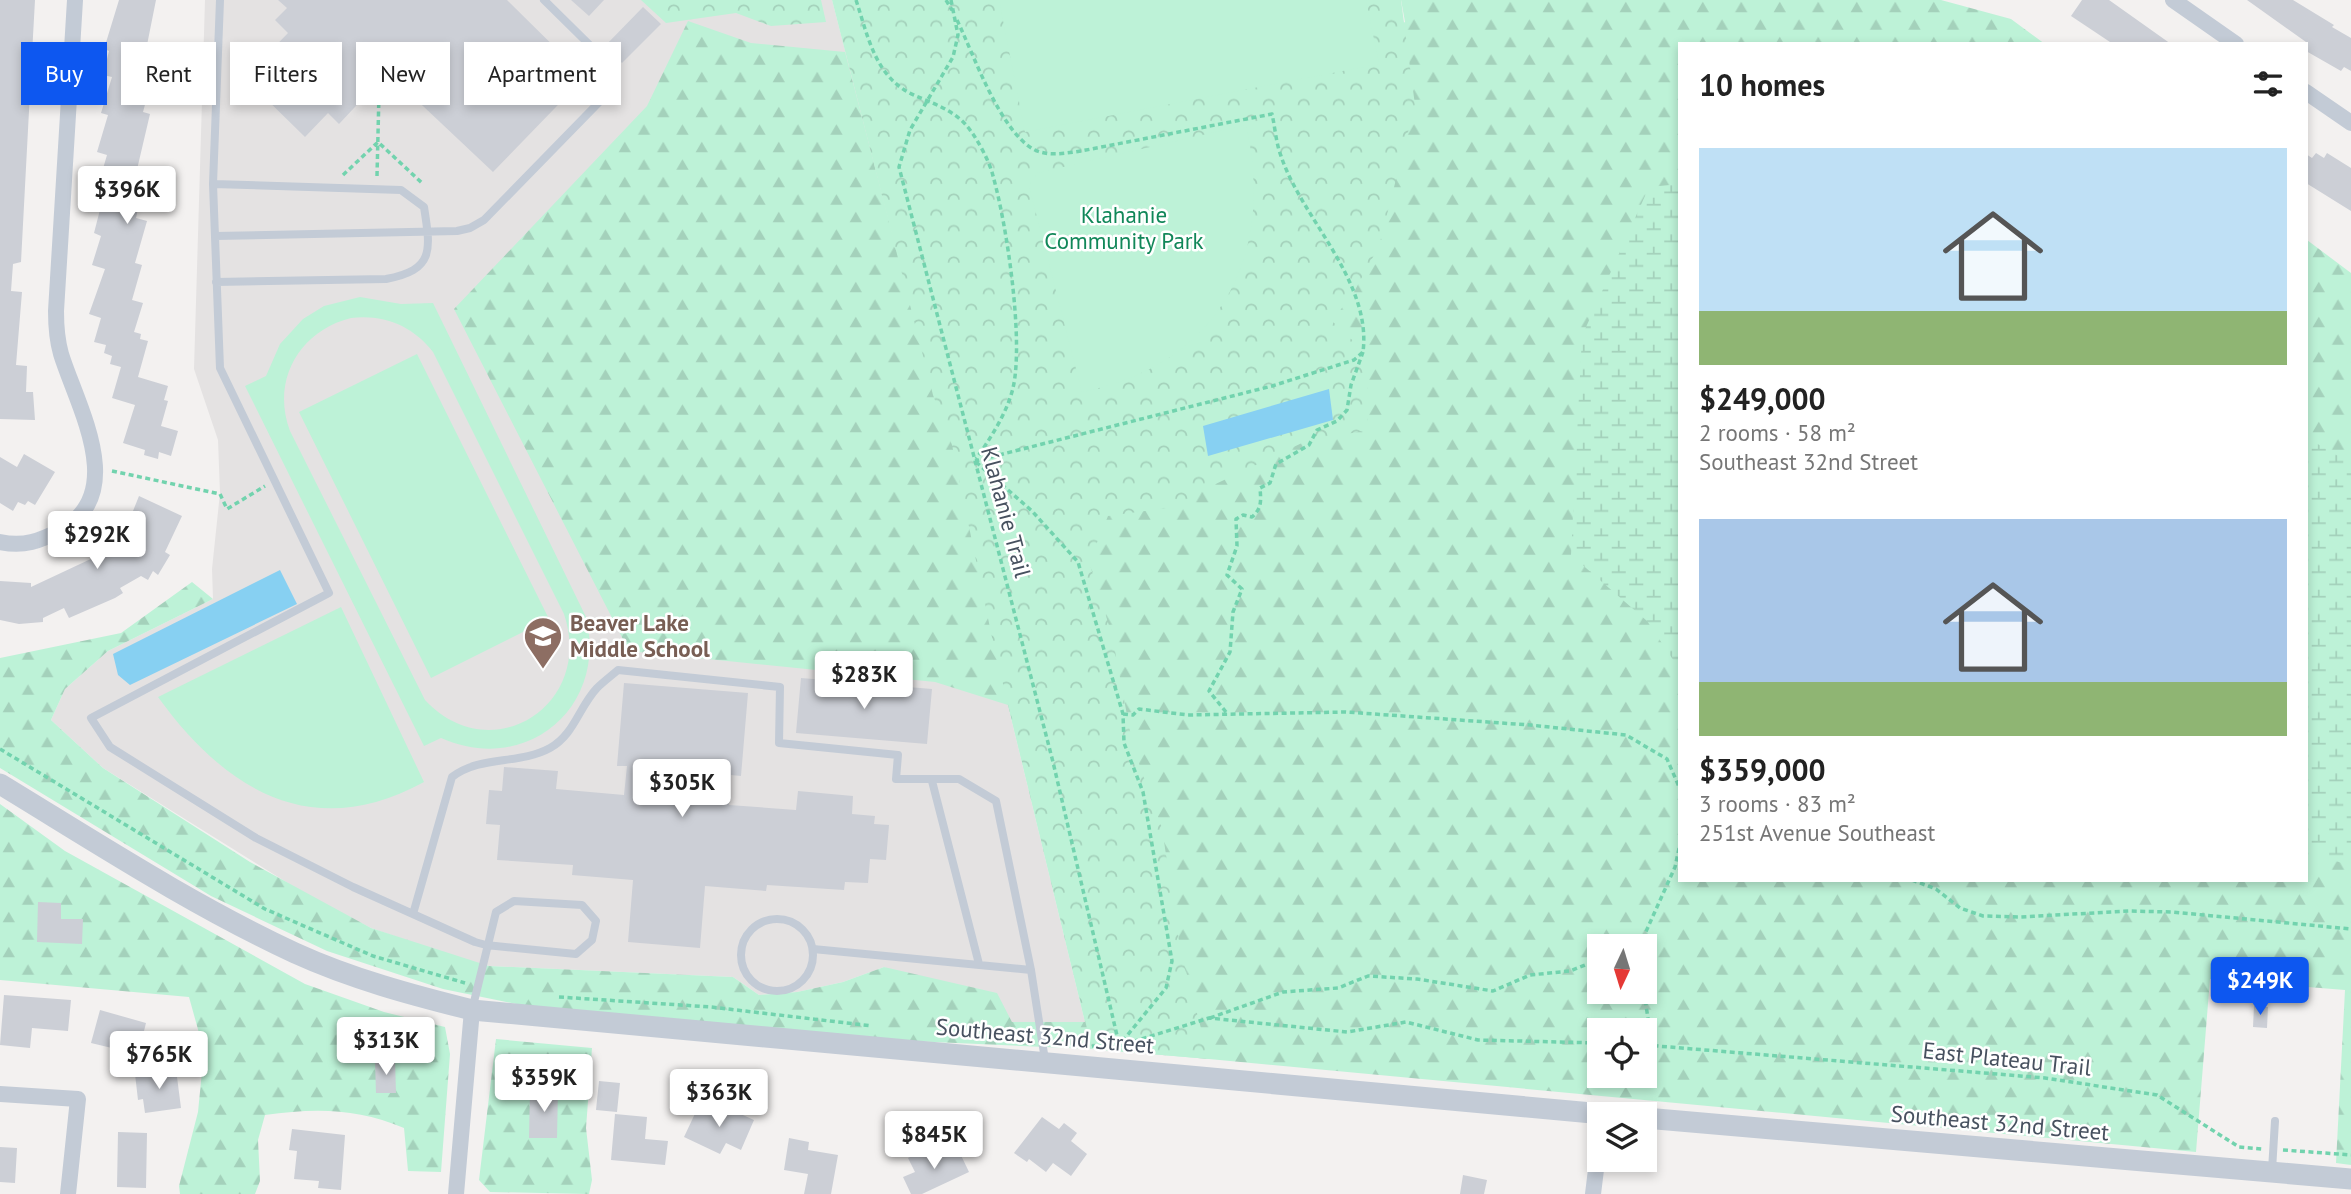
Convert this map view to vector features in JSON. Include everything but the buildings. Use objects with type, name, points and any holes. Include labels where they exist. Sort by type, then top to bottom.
[{"type":"street","points":[[1,542],[27,544],[66,527],[82,512],[93,490],[96,468],[94,450],[61,352],[55,311],[75,0]]},
{"type":"street","points":[[2173,0],[2233,42]]},
{"type":"street","points":[[2308,93],[2351,122]]},
{"type":"street","name":"Southeast 32nd Street","points":[[0,784],[179,892],[297,954],[358,978],[472,1010],[1587,1112]]},
{"type":"street","points":[[456,1194],[472,1010]]},
{"type":"street","points":[[0,1094],[78,1099],[68,1194]]},
{"type":"street","name":"Southeast 32nd Street","points":[[1657,1119],[2351,1180]]},
{"type":"street","points":[[1593,1194],[1596,1172]]},
{"type":"lane","points":[[220,0],[213,184],[220,368],[329,593],[92,718],[110,747],[256,838],[413,914],[486,945],[576,954],[592,940],[596,921],[582,905],[514,901],[496,912],[486,945],[472,1010]]},
{"type":"lane","points":[[215,236],[428,232],[470,228],[484,220],[610,91],[615,79],[612,67],[544,0]]},
{"type":"lane","points":[[213,184],[401,190],[424,207],[428,232],[426,257],[412,274],[386,279],[216,282]]},
{"type":"lane","points":[[413,914],[452,777],[475,765],[526,758],[551,748],[573,726],[596,689],[618,670],[780,687],[779,743],[898,755],[896,779],[959,779],[996,801],[1031,970],[1045,1062]]},
{"type":"lane","points":[[932,781],[979,964]]},
{"type":"lane","points":[[778,918],[801,927],[813,949],[809,971],[793,987],[782,990],[760,986],[744,970],[741,959],[746,935],[765,920],[778,918]]},
{"type":"lane","points":[[813,949],[1031,970]]},
{"type":"lane","points":[[2272,1173],[2275,1121]]},
{"type":"path","points":[[856,0],[872,55],[890,76],[914,96],[929,99],[966,125],[993,174],[1016,321],[1013,388],[990,439],[975,461]]},
{"type":"path","name":"Klahanie Trail","points":[[949,0],[958,35],[953,57],[911,130],[899,167],[1053,762],[1119,1044]]},
{"type":"path","points":[[954,14],[1004,117],[1019,138],[1035,150],[1059,154],[1081,151],[1272,114],[1281,157],[1353,292],[1365,337],[1363,352],[1351,385],[1348,410],[1336,421],[1317,430],[1309,445],[1276,464],[1270,483],[1260,488],[1261,504],[1258,512],[1252,517],[1243,515],[1236,519],[1237,546],[1227,575],[1242,589],[1233,612],[1230,652],[1209,691],[1226,712]]},
{"type":"path","points":[[377,176],[379,105]]},
{"type":"path","points":[[341,176],[378,142]]},
{"type":"path","points":[[378,142],[422,183]]},
{"type":"path","points":[[975,461],[1272,386],[1354,360],[1363,352]]},
{"type":"path","points":[[975,461],[1032,511],[1078,562],[1122,714],[1124,743],[1143,792],[1172,961],[1166,988],[1119,1044]]},
{"type":"path","points":[[96,468],[219,494],[227,509],[275,481]]},
{"type":"path","points":[[1122,714],[1133,715],[1139,709],[1188,715],[1226,712],[1346,712],[1427,716],[1626,735],[1667,759],[1678,784]]},
{"type":"path","points":[[1645,934],[1678,867]]},
{"type":"path","points":[[1917,882],[1936,889],[1960,908],[1983,916],[2172,912],[2351,929]]},
{"type":"path","points":[[1119,1044],[1209,1018],[1283,992],[1338,989],[1368,976],[1417,979],[1493,991],[1530,975],[1570,971],[1587,964]]},
{"type":"path","points":[[1209,1018],[1347,1032],[1406,1022],[1478,1040],[1587,1044]]},
{"type":"path","name":"East Plateau Trail","points":[[1657,1045],[2045,1077],[2157,1095],[2239,1147],[2351,1155]]},
{"type":"shaded area","name":"Beaver Lake Middle School","points":[[205,0],[832,0],[907,290],[1085,1022],[1012,1022],[884,967],[843,982],[797,992],[759,995],[733,977],[489,966],[461,959],[371,928],[307,895],[103,768],[51,720],[65,689],[108,651],[213,599],[212,569],[220,493],[218,440],[194,369],[202,105],[216,105],[216,42],[204,42]]},
{"type":"green space","points":[[641,0],[821,0],[826,22],[771,26],[736,13],[666,23]]},
{"type":"green space","name":"Klahanie Community Park","points":[[832,0],[1401,0],[1415,105],[1379,246],[1354,292],[1332,321],[1367,354],[1368,430],[1304,442],[1203,490],[1182,506],[1108,516],[1089,562],[1112,635],[1133,747],[1162,828],[1180,948],[1209,1059],[1092,1049],[994,647],[952,445],[933,395]]},
{"type":"green space","points":[[999,0],[1366,0],[1379,64],[1025,132]]},
{"type":"green space","points":[[1401,0],[1941,0],[2011,19],[2042,42],[1678,42],[1678,882],[2308,882],[2308,241],[2351,273],[2351,1165],[2336,1163],[2345,990],[2210,979],[2196,1152],[1209,1059],[1092,1049],[911,1041],[541,1009],[443,989],[327,951],[211,896],[0,768],[0,658],[121,633],[192,582],[213,599],[108,651],[65,689],[51,720],[103,768],[250,862],[371,928],[489,966],[733,977],[759,995],[797,992],[843,982],[884,967],[997,993],[1012,1022],[1085,1022],[1008,705],[935,682],[629,651],[454,309],[647,106],[688,21],[751,43],[845,52],[907,290],[1405,22]]},
{"type":"green space","points":[[1246,125],[1253,173],[1252,218],[1243,260],[1227,298],[1202,330],[1170,357],[1130,378],[1082,392],[1029,186],[1037,173]]},
{"type":"green space","points":[[1678,184],[1678,667],[1647,621],[1571,555],[1582,336],[1649,187]]},
{"type":"green space","points":[[360,297],[401,304],[433,303],[586,617],[590,650],[585,679],[572,705],[554,726],[530,740],[503,748],[473,747],[441,738],[424,746],[245,386],[266,376],[280,344],[303,319],[324,306]],"holes":[[[363,317],[397,324],[416,335],[433,352],[564,614],[570,647],[565,676],[551,700],[531,718],[506,728],[479,729],[451,720],[425,700],[290,431],[284,394],[294,361],[304,346],[317,334],[351,318]]]},
{"type":"green space","points":[[417,354],[549,619],[431,678],[299,412]]},
{"type":"green space","points":[[2308,439],[2351,463],[2351,865],[2308,854]]},
{"type":"green space","points":[[341,607],[424,782],[383,800],[345,808],[309,807],[275,798],[243,781],[213,759],[184,730],[158,697]]},
{"type":"green space","points":[[0,804],[65,851],[305,984],[384,1012],[445,1027],[450,1054],[441,1172],[408,1171],[404,1128],[387,1121],[336,1111],[283,1113],[265,1115],[258,1140],[260,1181],[255,1194],[180,1194],[179,1186],[198,1112],[204,1051],[189,997],[0,980]]},
{"type":"green space","points":[[496,1039],[592,1048],[586,1128],[592,1180],[589,1194],[490,1192],[479,1180]]},
{"type":"water","points":[[1329,389],[1333,420],[1208,456],[1203,426]]},
{"type":"water","points":[[280,570],[297,604],[130,685],[118,675],[113,654]]},
{"type":"place","name":"Beaver Lake Middle School","points":[[543,670]]}]
